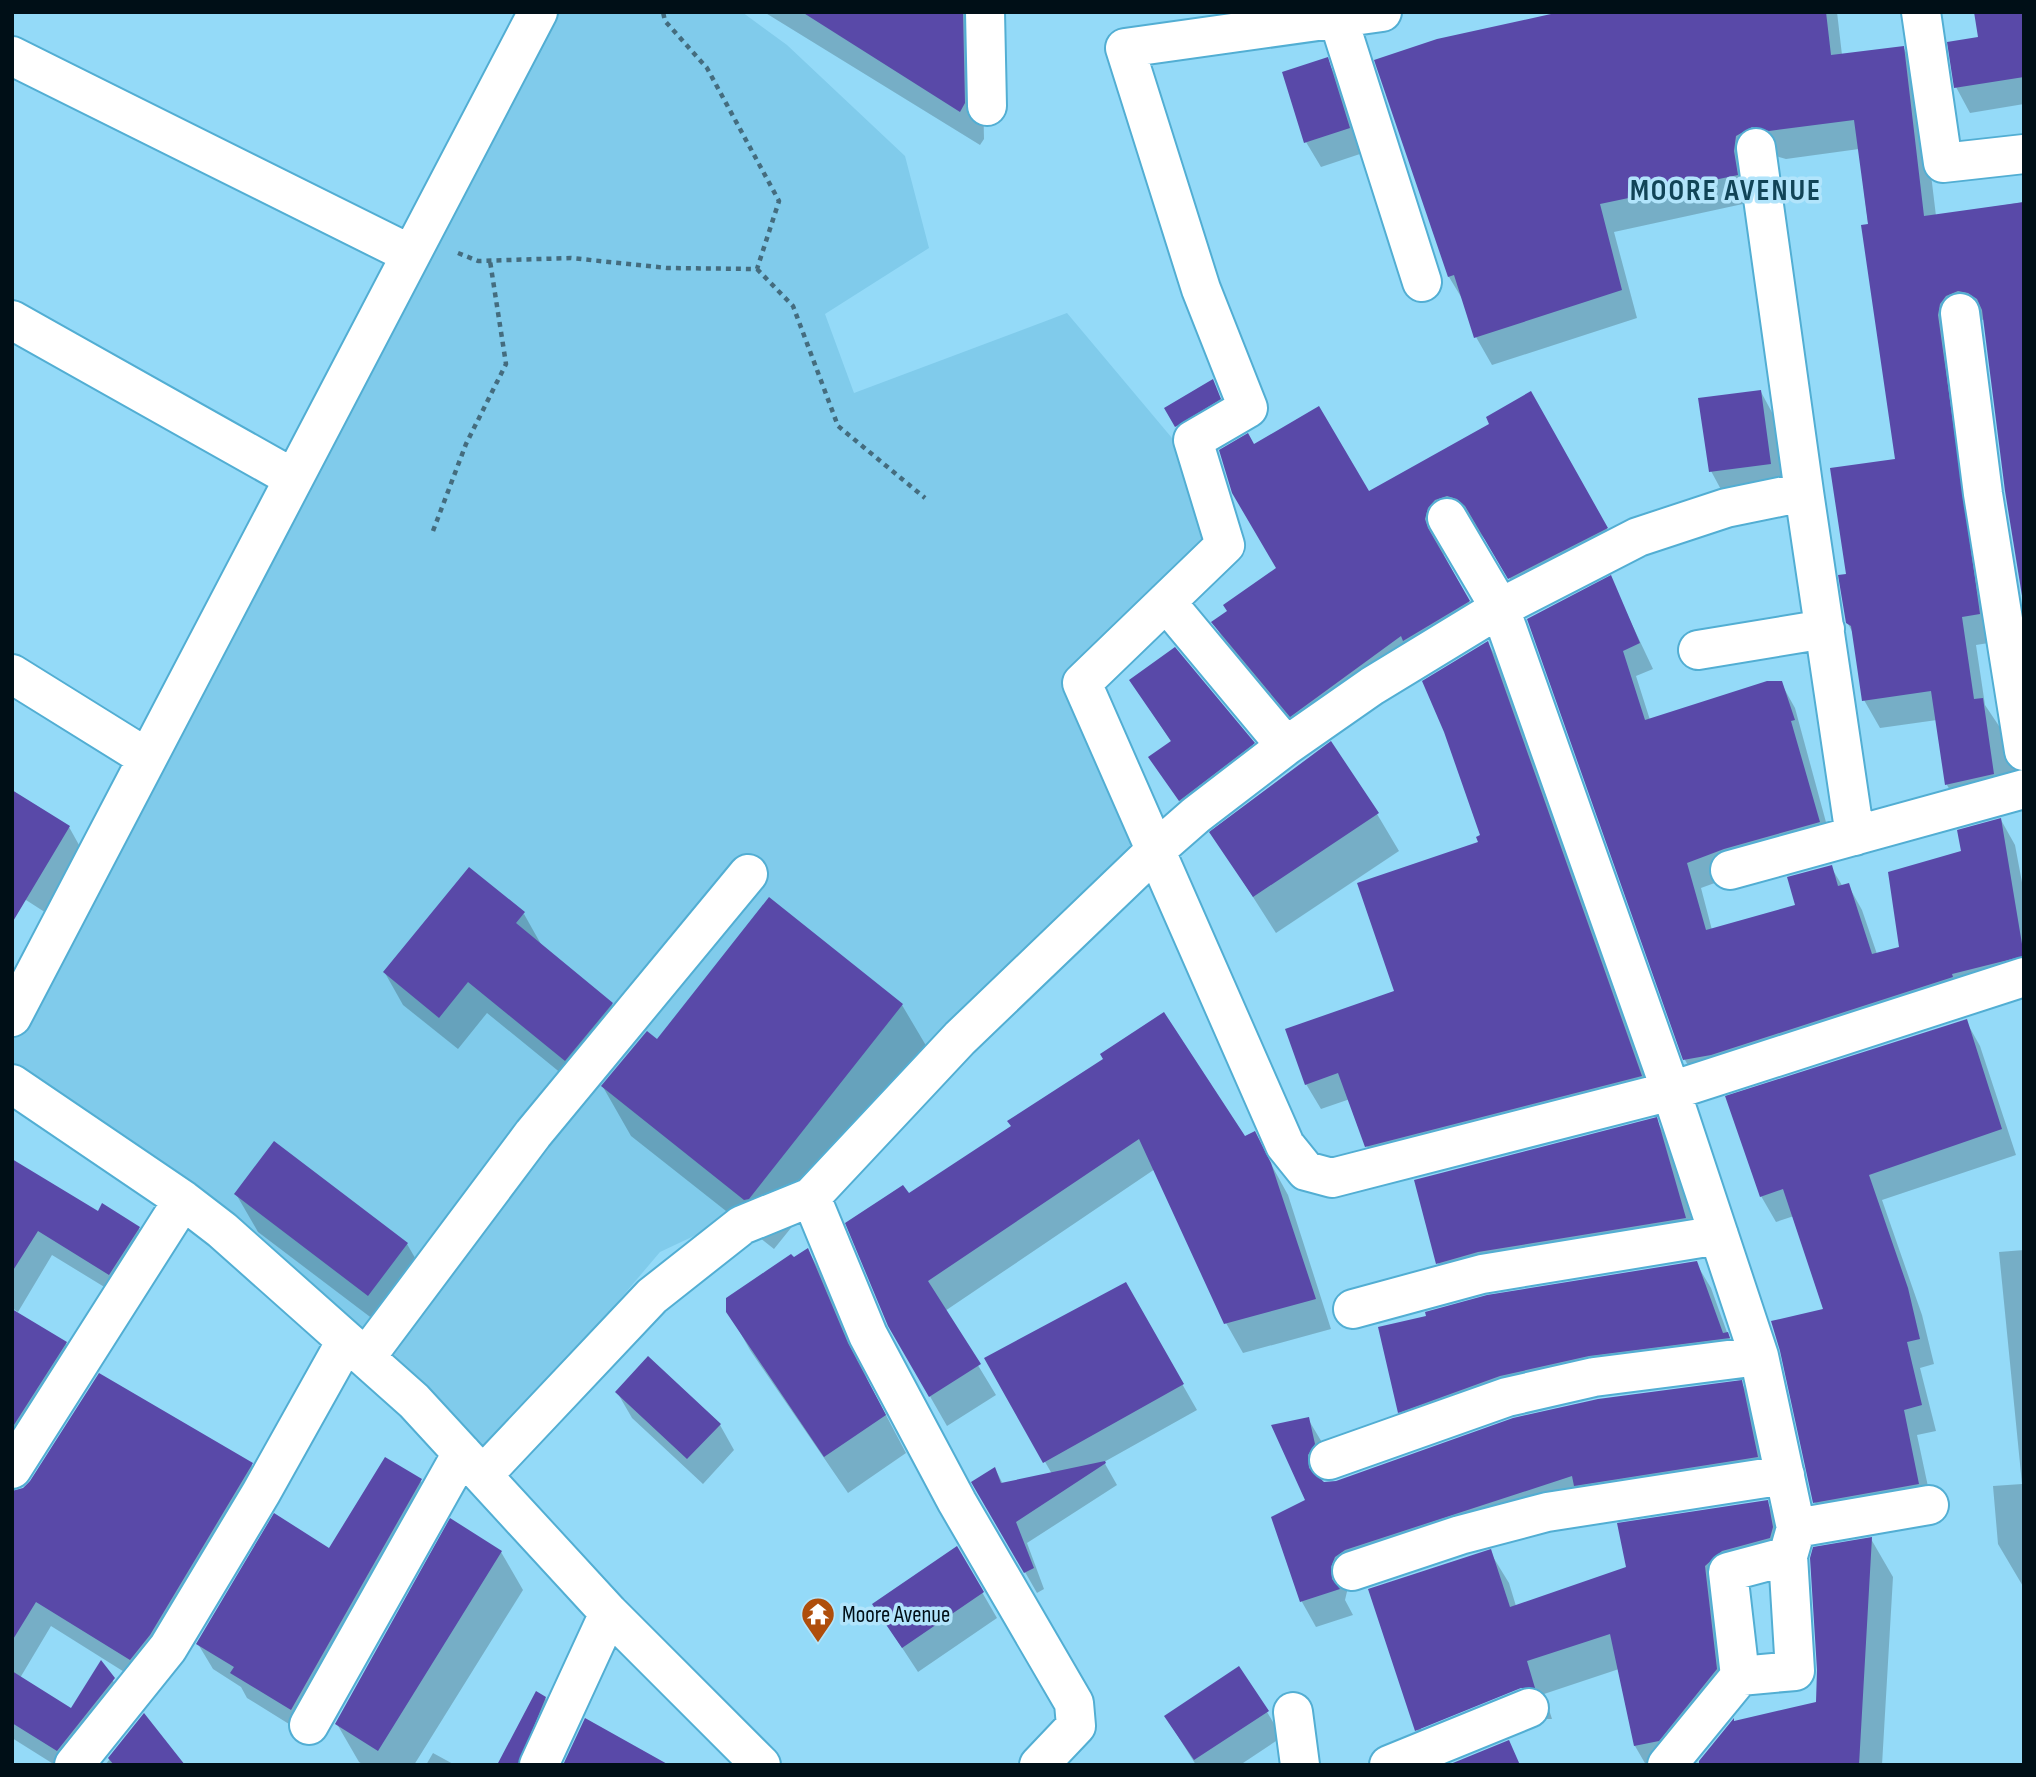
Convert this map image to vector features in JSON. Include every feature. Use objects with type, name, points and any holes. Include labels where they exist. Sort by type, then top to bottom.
[{"type":"street","points":[[12,1017],[538,12]]},
{"type":"street","points":[[985,12],[986,106]]},
{"type":"street","points":[[1382,12],[1125,48],[1201,289],[1248,408],[1193,440],[1225,545],[1082,683],[1285,1145],[1306,1171],[1332,1178],[1671,1091],[2024,977]]},
{"type":"street","points":[[1921,12],[1940,159],[1947,165],[2024,154]]},
{"type":"street","points":[[1338,18],[1422,282]]},
{"type":"street","points":[[12,56],[414,246]]},
{"type":"street","points":[[1756,148],[1855,836]]},
{"type":"street","points":[[1960,313],[1983,494],[2024,751]]},
{"type":"street","points":[[12,320],[293,478]]},
{"type":"street","points":[[309,1725],[473,1464],[652,1296],[742,1225],[811,1197],[960,1038],[1196,815],[1286,746],[1372,686],[1500,608],[1638,537],[1726,508],[1804,492]]},
{"type":"street","points":[[1447,519],[1500,608],[1671,1091],[1759,1356],[1785,1475],[1792,1542],[1795,1671],[1740,1676],[1667,1765]]},
{"type":"street","points":[[1166,602],[1286,746]]},
{"type":"street","points":[[1698,650],[1825,629]]},
{"type":"street","points":[[12,674],[147,758]]},
{"type":"street","points":[[1730,870],[2024,789]]},
{"type":"street","points":[[74,1765],[168,1648],[261,1493],[356,1349],[748,874]]},
{"type":"street","points":[[12,1084],[183,1200],[414,1401],[608,1613],[761,1765]]},
{"type":"street","points":[[811,1197],[868,1335],[957,1502],[1074,1703],[1076,1726],[1039,1765]]},
{"type":"street","points":[[12,1469],[183,1200]]},
{"type":"street","points":[[1353,1309],[1482,1274],[1719,1235]]},
{"type":"street","points":[[1329,1460],[1507,1397],[1594,1377],[1759,1356]]},
{"type":"street","points":[[1352,1570],[1460,1535],[1548,1512],[1785,1475]]},
{"type":"street","points":[[1740,1676],[1728,1572],[1792,1542],[1929,1505]]},
{"type":"street","points":[[540,1765],[608,1613]]},
{"type":"street","points":[[1389,1765],[1529,1708]]},
{"type":"street","points":[[1293,1712],[1300,1765]]},
{"type":"path","points":[[663,12],[665,21],[707,68],[779,201],[757,269]]},
{"type":"path","points":[[414,246],[478,261],[571,258],[667,268],[757,269],[793,306],[838,426],[925,498]]},
{"type":"path","points":[[433,531],[466,444],[506,364],[490,261]]},
{"type":"shaded area","points":[[551,12],[742,12],[787,45],[905,156],[929,248],[825,314],[854,393],[1067,313],[1177,444],[1209,545],[1066,680],[1144,832],[802,1185],[660,1252],[483,1461],[12,1075],[12,1036],[178,727]]},
{"type":"building","points":[[802,12],[963,12],[965,103],[960,112]]},
{"type":"building","points":[[1560,12],[1826,12],[1831,55],[1904,46],[1924,216],[2024,202],[2024,608],[2005,491],[1982,310],[1977,299],[1958,291],[1946,296],[1940,304],[1938,315],[1980,614],[1962,617],[1974,699],[1983,698],[1994,774],[1945,785],[1931,691],[1862,701],[1851,626],[1846,623],[1838,575],[1846,574],[1830,468],[1895,459],[1861,225],[1868,224],[1854,120],[1769,131],[1752,127],[1736,136],[1734,151],[1738,175],[1600,204],[1622,290],[1474,338],[1454,275],[1448,277],[1374,60],[1437,39]]},
{"type":"building","points":[[1974,12],[2024,12],[2024,77],[1954,88],[1947,42],[1978,37]]},
{"type":"building","points":[[1328,57],[1350,128],[1304,143],[1282,72]]},
{"type":"building","points":[[1213,379],[1221,399],[1175,427],[1164,408]]},
{"type":"building","points":[[1761,390],[1771,464],[1709,472],[1698,398]]},
{"type":"building","points":[[1531,391],[1608,528],[1508,579],[1465,506],[1457,499],[1447,496],[1435,500],[1428,508],[1425,519],[1428,528],[1470,601],[1403,641],[1401,636],[1290,717],[1211,622],[1227,611],[1223,605],[1276,568],[1232,493],[1219,450],[1248,433],[1254,444],[1319,406],[1369,491],[1489,424],[1486,417]]},
{"type":"building","points":[[1611,575],[1640,643],[1623,651],[1645,720],[1767,681],[1782,681],[1795,720],[1791,721],[1820,822],[1724,849],[1687,863],[1706,930],[1795,905],[1787,877],[1832,865],[1838,886],[1849,883],[1872,954],[1899,947],[1888,872],[1961,851],[1957,830],[2001,818],[2024,956],[1952,974],[1953,977],[1711,1055],[1683,1060],[1527,619]]},
{"type":"building","points":[[1488,641],[1642,1076],[1365,1147],[1338,1073],[1305,1085],[1285,1029],[1394,991],[1357,883],[1478,842],[1476,837],[1480,835],[1444,732],[1422,681]]},
{"type":"building","points":[[1175,647],[1255,743],[1179,801],[1148,757],[1171,741],[1129,680]]},
{"type":"building","points":[[1331,741],[1379,813],[1253,897],[1209,832]]},
{"type":"building","points":[[12,790],[70,826],[12,923]]},
{"type":"building","points":[[469,867],[525,912],[516,923],[613,1003],[565,1061],[468,982],[439,1018],[383,972]]},
{"type":"building","points":[[769,897],[903,1004],[749,1199],[744,1200],[601,1086],[647,1031],[657,1039]]},
{"type":"building","points":[[1164,1012],[1245,1136],[1255,1131],[1271,1163],[1316,1299],[1224,1324],[1139,1139],[928,1281],[981,1364],[929,1397],[888,1326],[845,1223],[903,1185],[909,1193],[1011,1126],[1007,1121],[1103,1059],[1100,1054]]},
{"type":"building","points":[[1967,1019],[2002,1129],[1869,1175],[1908,1288],[1920,1339],[1907,1342],[1922,1405],[1904,1410],[1919,1484],[1813,1503],[1771,1321],[1823,1309],[1783,1189],[1760,1197],[1725,1096]]},
{"type":"building","points":[[1657,1117],[1686,1218],[1478,1252],[1436,1264],[1414,1180]]},
{"type":"building","points":[[274,1141],[408,1243],[368,1296],[234,1194]]},
{"type":"building","points":[[12,1159],[98,1211],[102,1203],[140,1227],[109,1275],[38,1231],[12,1272]]},
{"type":"building","points":[[808,1248],[848,1343],[886,1415],[824,1457],[726,1312],[726,1298],[791,1254],[794,1257]]},
{"type":"building","points":[[1697,1261],[1723,1333],[1728,1332],[1730,1338],[1589,1356],[1500,1376],[1398,1413],[1378,1327],[1426,1316],[1425,1312],[1487,1295]]},
{"type":"building","points":[[1126,1282],[1184,1384],[1043,1463],[984,1358]]},
{"type":"building","points":[[12,1309],[67,1342],[12,1428]]},
{"type":"building","points":[[648,1356],[721,1424],[687,1459],[615,1392]]},
{"type":"building","points":[[99,1373],[253,1463],[150,1635],[130,1660],[36,1602],[12,1641],[12,1491],[23,1488],[30,1481]]},
{"type":"building","points":[[1742,1380],[1758,1457],[1574,1486],[1572,1476],[1345,1550],[1335,1557],[1331,1567],[1332,1579],[1340,1589],[1300,1602],[1271,1517],[1305,1500],[1271,1425],[1309,1417],[1315,1444],[1308,1455],[1309,1468],[1324,1482],[1336,1481],[1513,1418],[1598,1399]]},
{"type":"building","points":[[385,1457],[422,1479],[291,1710],[230,1673],[234,1667],[196,1644],[274,1513],[329,1548]]},
{"type":"building","points":[[1105,1461],[1106,1463],[1016,1522],[1034,1568],[1024,1573],[971,1482],[995,1467],[1001,1483]]},
{"type":"building","points":[[1768,1500],[1773,1527],[1770,1538],[1722,1551],[1705,1566],[1717,1669],[1659,1741],[1634,1746],[1610,1634],[1527,1661],[1535,1688],[1521,1688],[1415,1731],[1368,1589],[1491,1549],[1510,1607],[1626,1567],[1617,1523]]},
{"type":"building","points":[[450,1518],[502,1551],[378,1751],[335,1724]]},
{"type":"building","points":[[1872,1537],[1859,1765],[1699,1765],[1699,1761],[1734,1718],[1734,1721],[1816,1702],[1817,1670],[1810,1558],[1813,1547]]},
{"type":"building","points":[[957,1546],[984,1592],[902,1648],[872,1604]]},
{"type":"building","points":[[101,1660],[115,1678],[57,1751],[12,1723],[12,1671],[71,1708]]},
{"type":"building","points":[[1239,1666],[1269,1711],[1194,1760],[1164,1716]]},
{"type":"building","points":[[536,1691],[546,1697],[518,1765],[497,1765]]},
{"type":"building","points":[[144,1713],[185,1765],[114,1765],[108,1758]]},
{"type":"building","points":[[585,1718],[669,1765],[563,1765]]},
{"type":"building","points":[[1509,1740],[1520,1765],[1448,1765]]},
{"type":"place","name":"Moore Avenue","points":[[818,1644]]},
{"type":"district","name":"MOORE AVENUE","points":[[1726,190]]}]
